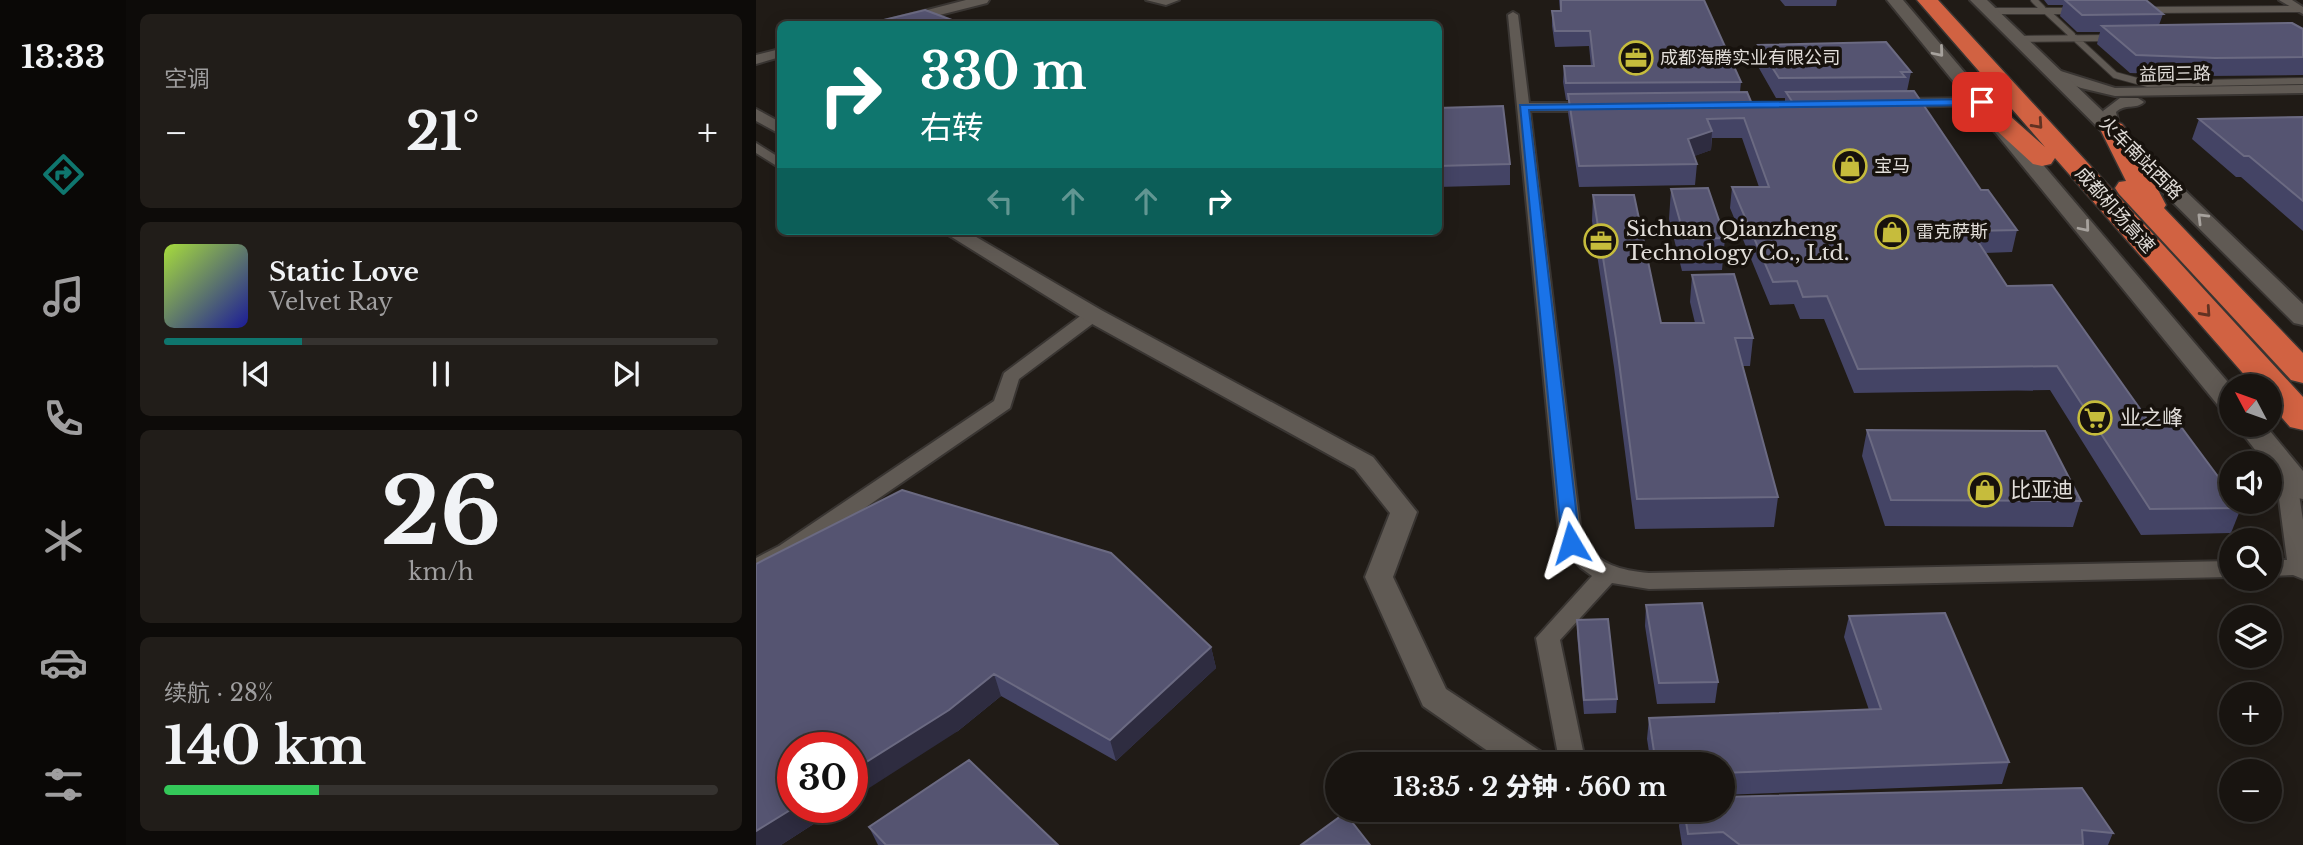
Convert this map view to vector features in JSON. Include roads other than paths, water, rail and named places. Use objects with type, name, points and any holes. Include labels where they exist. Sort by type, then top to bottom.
[{"type":"highway","name":"成都机场高速","points":[[1927,0],[2303,419]]},
{"type":"highway","name":"成都机场高速","points":[[1951,0],[2303,373]]},
{"type":"highway","points":[[1987,108],[2172,273]]},
{"type":"highway","points":[[2113,129],[2161,222]]},
{"type":"main road","points":[[1895,0],[2219,388]]},
{"type":"main road","name":"火车南站西路","points":[[1984,5],[2303,318]]},
{"type":"main road","points":[[2261,438],[2294,479]]},
{"type":"street","points":[[902,21],[982,0]]},
{"type":"street","points":[[1151,0],[1174,0]]},
{"type":"street","points":[[2284,0],[2301,10]]},
{"type":"street","points":[[1513,15],[1571,543],[1583,559],[1606,576],[1649,580],[2219,569]]},
{"type":"street","points":[[756,60],[777,54]]},
{"type":"street","name":"益园三路","points":[[2051,72],[2085,85],[2115,92],[2303,89]]},
{"type":"street","name":"益园三路","points":[[2113,129],[2109,111],[2120,102],[2303,99]]},
{"type":"street","points":[[1885,103],[1987,108]]},
{"type":"street","points":[[1523,107],[1607,106]]},
{"type":"street","points":[[756,114],[777,127]]},
{"type":"street","points":[[756,147],[777,162]]},
{"type":"street","points":[[959,235],[1093,315],[1364,463],[1404,512],[1379,577],[1434,698],[1515,752]]},
{"type":"street","points":[[756,568],[787,551],[1003,404],[1010,377],[1093,315]]},
{"type":"street","points":[[2282,568],[2301,569],[2294,479]]},
{"type":"street","points":[[1570,752],[1548,638],[1606,576]]},
{"type":"lane","points":[[2034,0],[2115,75],[2148,84],[2303,81]]},
{"type":"lane","points":[[1984,5],[2086,10]]},
{"type":"lane","points":[[2139,10],[2301,10]]},
{"type":"lane","points":[[2018,39],[2073,36],[2115,38]]},
{"type":"place","name":"成都海腾实业有限公司","points":[[1636,58]]},
{"type":"place","name":"宝马","points":[[1850,166]]},
{"type":"place","name":"雷克萨斯","points":[[1892,232]]},
{"type":"place","name":"Sichuan Qianzheng Technology Co., Ltd.","points":[[1601,241]]},
{"type":"place","name":"业之峰","points":[[2095,418]]},
{"type":"place","name":"比亚迪","points":[[1985,490]]}]
